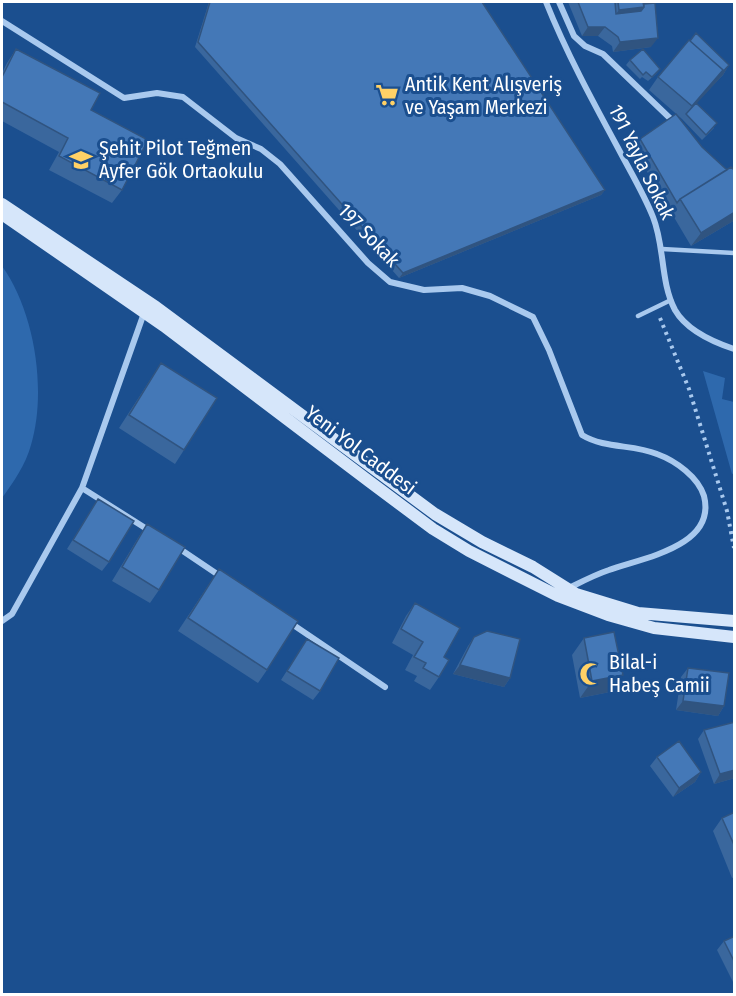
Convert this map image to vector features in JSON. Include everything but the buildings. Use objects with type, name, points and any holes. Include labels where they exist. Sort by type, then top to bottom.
[{"type":"main road","name":"Yeni Yol Caddesi","points":[[2,204],[156,307],[435,514],[482,542],[533,567],[566,589],[638,613],[735,621]]},
{"type":"main road","name":"Yeni Yol Caddesi","points":[[2,214],[144,313],[433,529],[469,551],[558,596],[608,615],[654,628],[734,637]]},
{"type":"street","name":"191 Yayla Sokak","points":[[546,2],[576,67],[647,204],[662,249],[671,300],[680,316],[691,327],[706,338],[735,349]]},
{"type":"street","points":[[559,2],[574,36],[585,46],[603,54],[678,126]]},
{"type":"street","name":"197 Sokak","points":[[2,21],[124,98],[157,93],[183,98],[236,138],[261,149],[280,164],[368,263],[390,282],[423,290],[462,288],[490,296],[533,317],[549,350],[582,435],[594,442],[658,454],[694,478],[701,488],[705,501],[704,517],[695,533],[678,546],[657,556],[608,570],[566,589]]},
{"type":"street","points":[[2,621],[12,614],[82,488],[144,313]]},
{"type":"street","points":[[82,488],[157,535]]},
{"type":"street","points":[[167,541],[233,585]]},
{"type":"street","points":[[281,617],[385,687]]},
{"type":"lane","points":[[662,249],[735,253]]},
{"type":"lane","points":[[638,316],[671,300]]},
{"type":"path","points":[[656,307],[688,389],[726,511],[735,548]]},
{"type":"shaded area","points":[[2,266],[23,306],[30,329],[38,377],[38,401],[36,424],[29,452],[19,473],[2,498]]},
{"type":"shaded area","points":[[703,371],[725,378],[722,399],[734,402],[734,473],[732,474]]},
{"type":"place","name":"Antik Kent Alışveriş ve Yaşam Merkezi","points":[[387,95]]},
{"type":"place","name":"Şehit Pilot Teğmen Ayfer Gök Ortaokulu","points":[[81,160]]},
{"type":"place","name":"Bilal-i Habeş Camii","points":[[591,674]]}]
